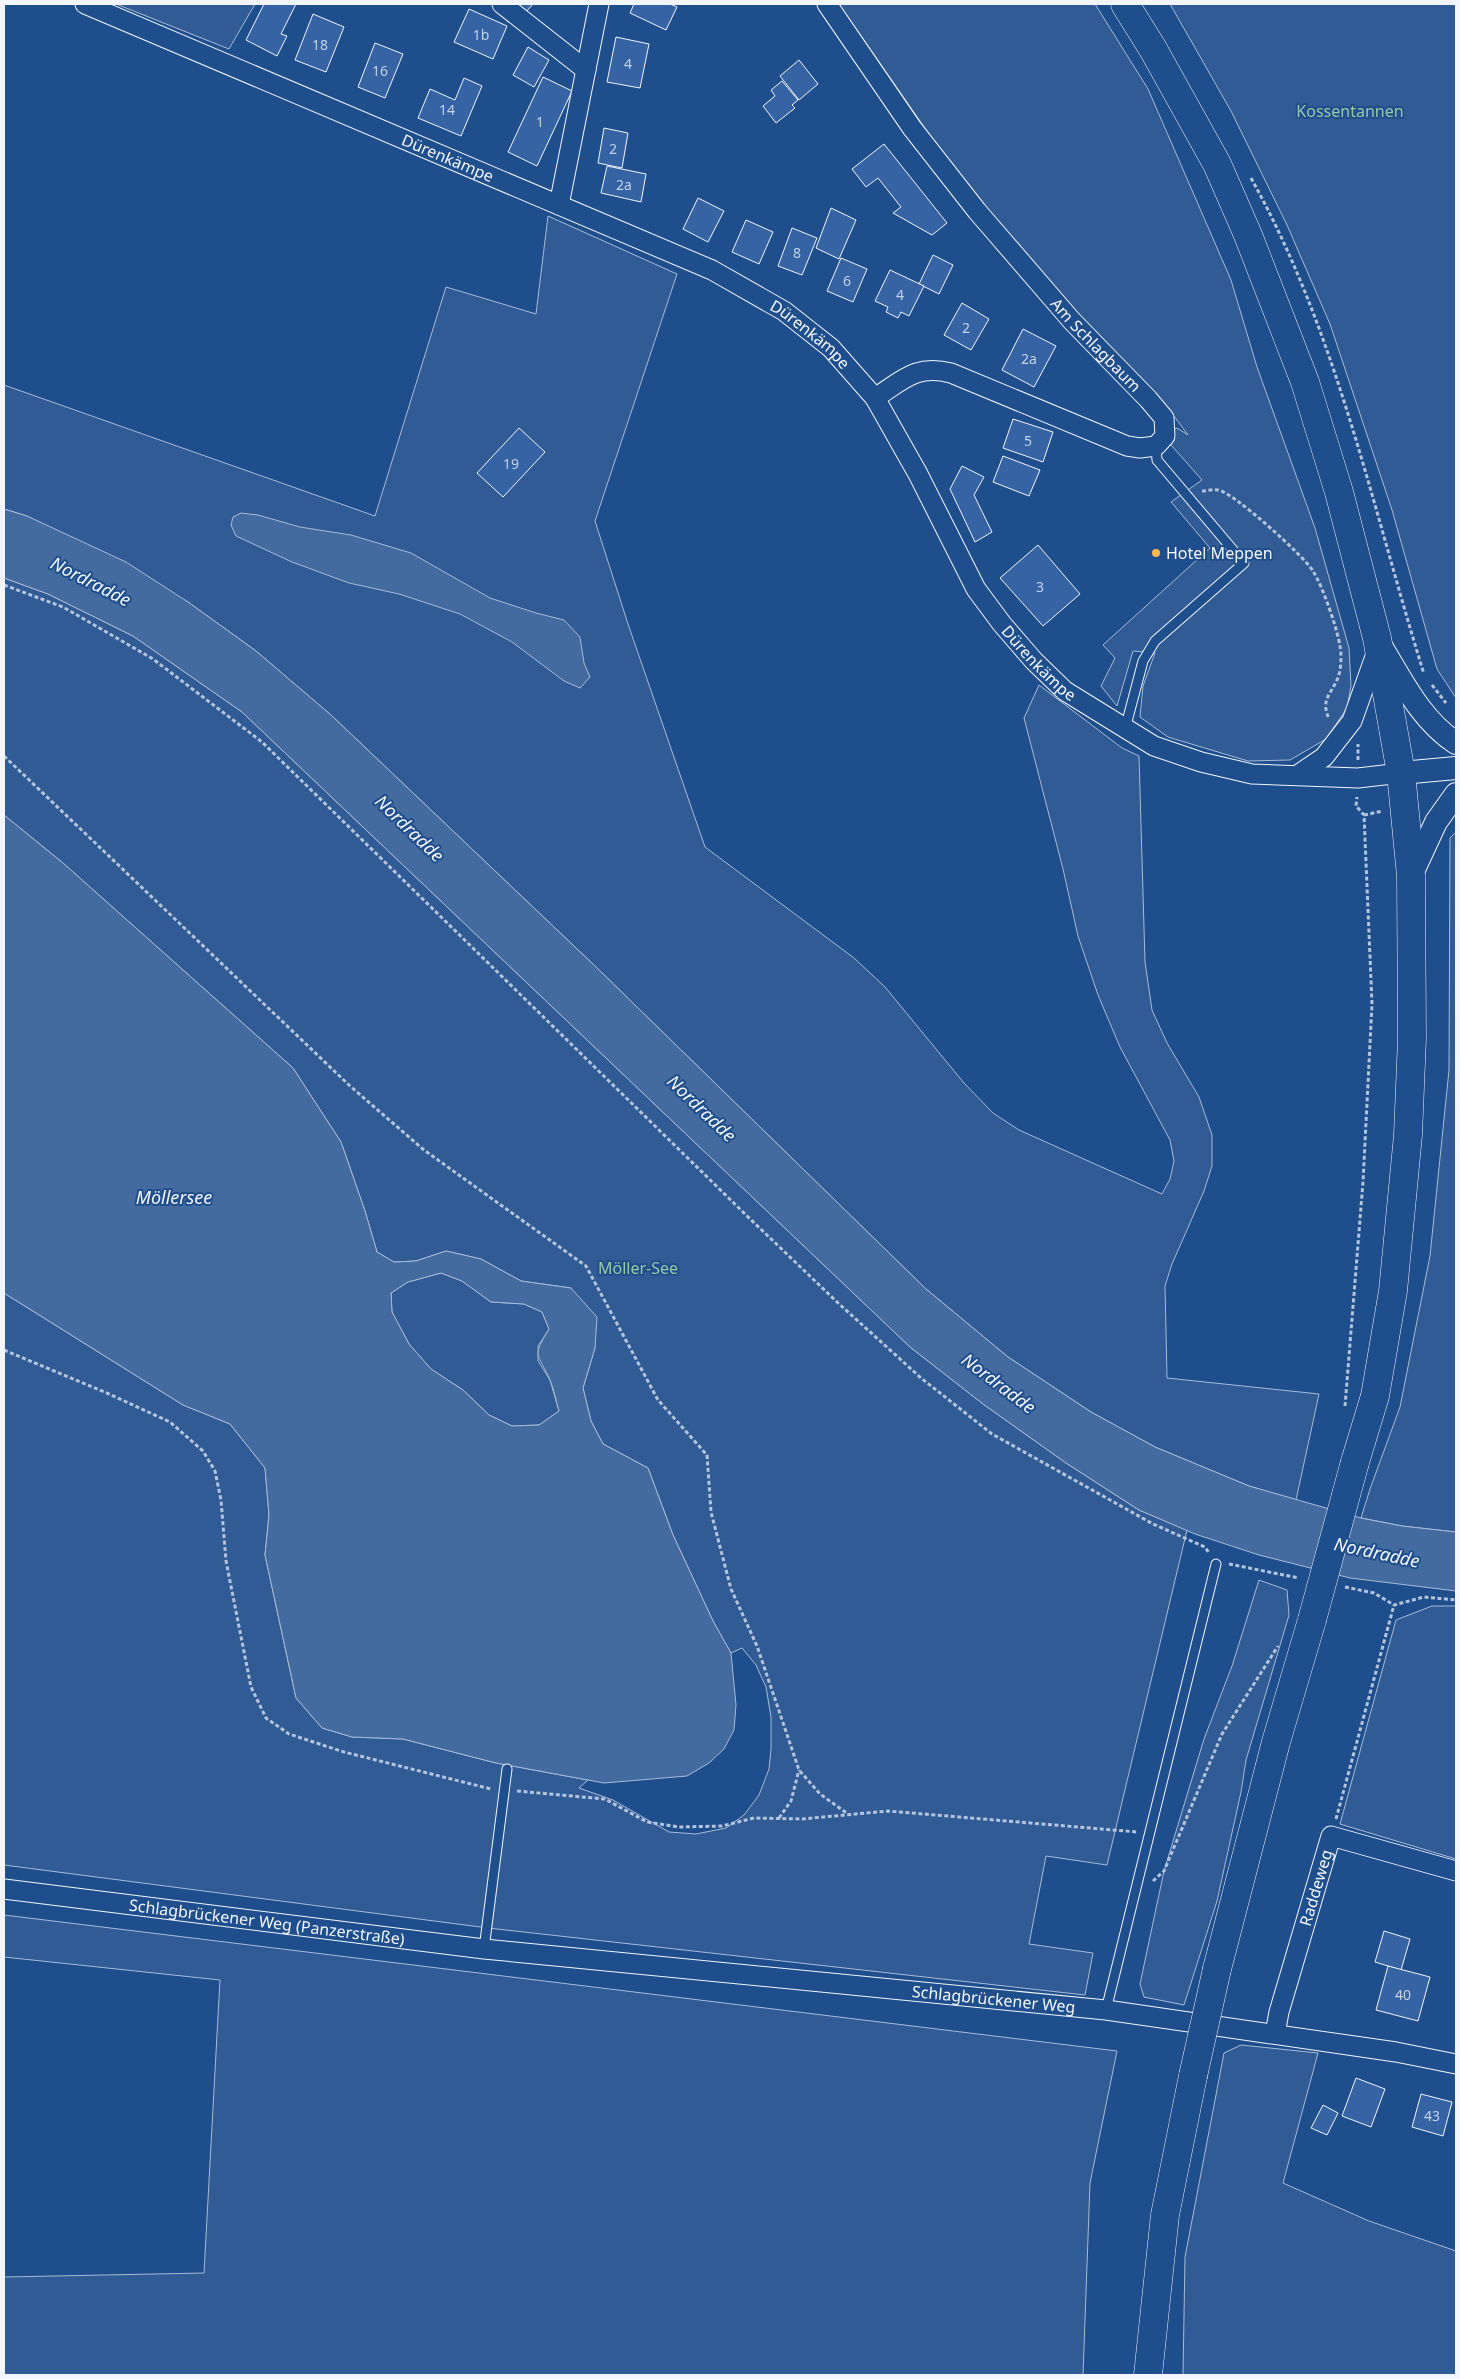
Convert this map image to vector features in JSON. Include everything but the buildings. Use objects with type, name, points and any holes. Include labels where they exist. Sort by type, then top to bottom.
[{"type":"main road","points":[[1125,4],[1153,49],[1217,164],[1248,235],[1305,382],[1339,492],[1377,644],[1401,773],[1411,876],[1412,1047],[1408,1135],[1394,1281],[1375,1396],[1276,1742],[1217,1969],[1192,2076],[1165,2215],[1148,2375]]},
{"type":"street","name":"Dürenkämpe","points":[[85,4],[712,270],[784,311],[831,348],[875,398],[918,474],[976,589],[1002,624],[1034,661],[1065,691],[1154,746],[1201,762],[1252,774],[1299,774],[1358,778],[1401,773]]},
{"type":"street","points":[[502,4],[586,70]]},
{"type":"street","points":[[559,205],[599,4]]},
{"type":"street","name":"Am Schlagbaum","points":[[827,4],[912,128],[977,211],[1072,321],[1164,418],[1165,436],[1156,446]]},
{"type":"street","points":[[875,398],[915,372],[935,369],[952,373],[1127,446],[1140,448],[1156,446]]},
{"type":"street","points":[[1299,774],[1324,757],[1352,721],[1377,644]]},
{"type":"street","points":[[1377,644],[1422,713],[1456,743]]},
{"type":"street","points":[[1401,773],[1456,768]]},
{"type":"street","points":[[1411,876],[1436,822],[1456,794]]},
{"type":"street","name":"Raddeweg","points":[[1275,2034],[1279,2012],[1331,1836],[1456,1871]]},
{"type":"street","name":"Schlagbrückener Weg (Panzerstraße)","points":[[4,1889],[530,1954]]},
{"type":"street","name":"Schlagbrückener Weg","points":[[530,1954],[1106,2010],[1275,2034],[1456,2064]]},
{"type":"lane","points":[[1125,729],[1143,661],[1155,641],[1244,563],[1157,460],[1156,446]]},
{"type":"lane","points":[[1106,2010],[1216,1564]]},
{"type":"lane","points":[[484,1949],[505,1792],[506,1769]]},
{"type":"path","points":[[1184,492],[1219,490],[1257,516],[1302,556],[1313,571],[1340,647],[1337,679],[1327,696],[1325,708],[1330,722],[1345,731]]},
{"type":"path","points":[[4,585],[63,607],[153,659],[262,742],[724,1194],[837,1302],[921,1378],[992,1434],[1153,1524],[1205,1547],[1216,1564]]},
{"type":"path","points":[[4,756],[350,1086],[424,1150],[586,1266],[658,1400],[707,1455],[711,1512],[731,1589],[758,1646],[799,1770],[820,1794],[849,1815]]},
{"type":"path","points":[[1345,1410],[1363,1182],[1372,1004],[1364,815]]},
{"type":"path","points":[[4,1350],[170,1422],[203,1451],[215,1471],[222,1500],[226,1561],[251,1687],[266,1718],[289,1734],[344,1752],[505,1792],[522,1791],[605,1799],[647,1822],[679,1827],[722,1826],[754,1818],[802,1819],[888,1811],[1150,1833]]},
{"type":"path","points":[[1331,1836],[1394,1605],[1424,1596],[1456,1600]]},
{"type":"path","points":[[1135,1897],[1164,1871],[1222,1734],[1280,1638]]},
{"type":"path","points":[[779,1818],[791,1801],[799,1770]]},
{"type":"shaded area","points":[[116,4],[255,4],[229,49]]},
{"type":"shaded area","points":[[839,4],[1095,4],[1148,89],[1231,280],[1257,367],[1315,528],[1349,648],[1351,686],[1347,708],[1326,739],[1290,760],[1248,761],[1168,737],[1140,717],[1143,686],[1155,653],[1133,651],[1117,706],[1101,686],[1115,658],[1103,645],[1210,548],[1171,502],[1202,480],[1171,445],[1171,430],[1177,428],[1188,435],[1165,404],[1080,321],[981,209]]},
{"type":"shaded area","name":"Kossentannen","points":[[1170,4],[1456,4],[1456,698],[1437,669],[1392,510],[1330,324],[1287,225],[1231,111]]},
{"type":"shaded area","points":[[548,216],[677,274],[595,521],[628,624],[705,847],[854,958],[885,987],[964,1083],[993,1113],[1019,1130],[1162,1194],[1170,1179],[1174,1161],[1170,1140],[1120,1047],[1098,995],[1078,936],[1063,869],[1024,718],[1039,685],[1122,748],[1139,756],[1145,962],[1152,1010],[1167,1043],[1199,1097],[1212,1135],[1212,1166],[1204,1191],[1172,1264],[1165,1286],[1167,1378],[1319,1394],[1296,1500],[1249,1486],[1155,1447],[1091,1412],[1008,1357],[926,1289],[596,967],[331,715],[256,651],[188,602],[27,516],[4,509],[4,385],[375,516],[446,287],[536,314]]},
{"type":"shaded area","points":[[4,578],[48,594],[133,636],[242,712],[910,1347],[983,1404],[1066,1463],[1139,1510],[1187,1530],[1107,1865],[1046,1856],[1029,1944],[1093,1953],[1085,1995],[488,1928],[4,1865],[4,1293],[183,1405],[230,1424],[265,1468],[269,1515],[265,1555],[296,1698],[322,1728],[352,1737],[403,1739],[496,1763],[588,1780],[579,1788],[613,1800],[669,1832],[696,1834],[726,1828],[744,1815],[759,1795],[769,1769],[771,1717],[766,1687],[756,1665],[742,1648],[731,1653],[713,1621],[673,1535],[648,1468],[603,1444],[591,1421],[583,1388],[595,1348],[571,1288],[521,1281],[481,1259],[446,1251],[416,1261],[394,1262],[377,1252],[341,1142],[293,1068],[63,863],[4,815]]},
{"type":"shaded area","points":[[1456,832],[1456,1532],[1402,1526],[1361,1518],[1400,1407],[1430,1256],[1449,1070],[1450,838]]},
{"type":"shaded area","points":[[441,1273],[462,1281],[491,1302],[524,1304],[542,1312],[549,1329],[538,1346],[538,1361],[550,1380],[559,1411],[539,1425],[512,1426],[489,1415],[463,1390],[431,1369],[409,1344],[392,1312],[391,1293],[408,1282]]},
{"type":"shaded area","points":[[1259,1580],[1287,1590],[1289,1615],[1246,1760],[1241,1792],[1217,1901],[1184,2005],[1144,1997],[1140,1984],[1164,1871],[1204,1739],[1232,1666]]},
{"type":"shaded area","points":[[1432,1606],[1456,1606],[1456,1859],[1340,1824],[1396,1620]]},
{"type":"shaded area","points":[[4,1915],[1117,2051],[1090,2183],[1083,2375],[4,2375],[4,2277],[204,2273],[220,1980],[4,1957]]},
{"type":"shaded area","points":[[1241,2045],[1318,2053],[1283,2183],[1369,2221],[1456,2251],[1456,2375],[1183,2375],[1185,2257],[1224,2053]]},
{"type":"water","name":"Nordradde","points":[[4,509],[27,516],[126,562],[188,602],[256,651],[331,715],[596,967],[926,1289],[1008,1357],[1091,1412],[1155,1447],[1249,1486],[1361,1518],[1402,1526],[1456,1532],[1456,1591],[1350,1578],[1259,1555],[1195,1534],[1139,1510],[1066,1463],[983,1404],[910,1347],[242,712],[133,636],[48,594],[4,578]]},
{"type":"water","points":[[241,513],[258,515],[300,527],[351,535],[411,553],[490,598],[564,620],[580,637],[584,663],[590,677],[580,688],[564,681],[512,642],[460,614],[399,594],[349,583],[292,562],[236,536],[231,525],[233,517]]},
{"type":"water","name":"Möllersee","points":[[4,815],[63,863],[293,1068],[341,1142],[377,1252],[394,1262],[416,1261],[446,1251],[481,1259],[521,1281],[571,1288],[597,1317],[595,1348],[583,1388],[591,1421],[603,1444],[648,1468],[673,1535],[713,1621],[731,1653],[736,1705],[734,1730],[724,1749],[709,1763],[687,1776],[604,1783],[496,1763],[403,1739],[352,1737],[322,1728],[296,1698],[265,1555],[269,1515],[265,1468],[230,1424],[183,1405],[4,1293]],"holes":[[[441,1273],[462,1281],[491,1302],[524,1304],[542,1312],[549,1329],[540,1345],[538,1355],[551,1384],[559,1411],[539,1425],[512,1426],[489,1415],[463,1390],[431,1369],[409,1344],[392,1312],[391,1293],[408,1282]]]},
{"type":"place","name":"Hotel Meppen","points":[[1156,553]]},
{"type":"park label","name":"Möller-See","points":[[638,1268]]}]
